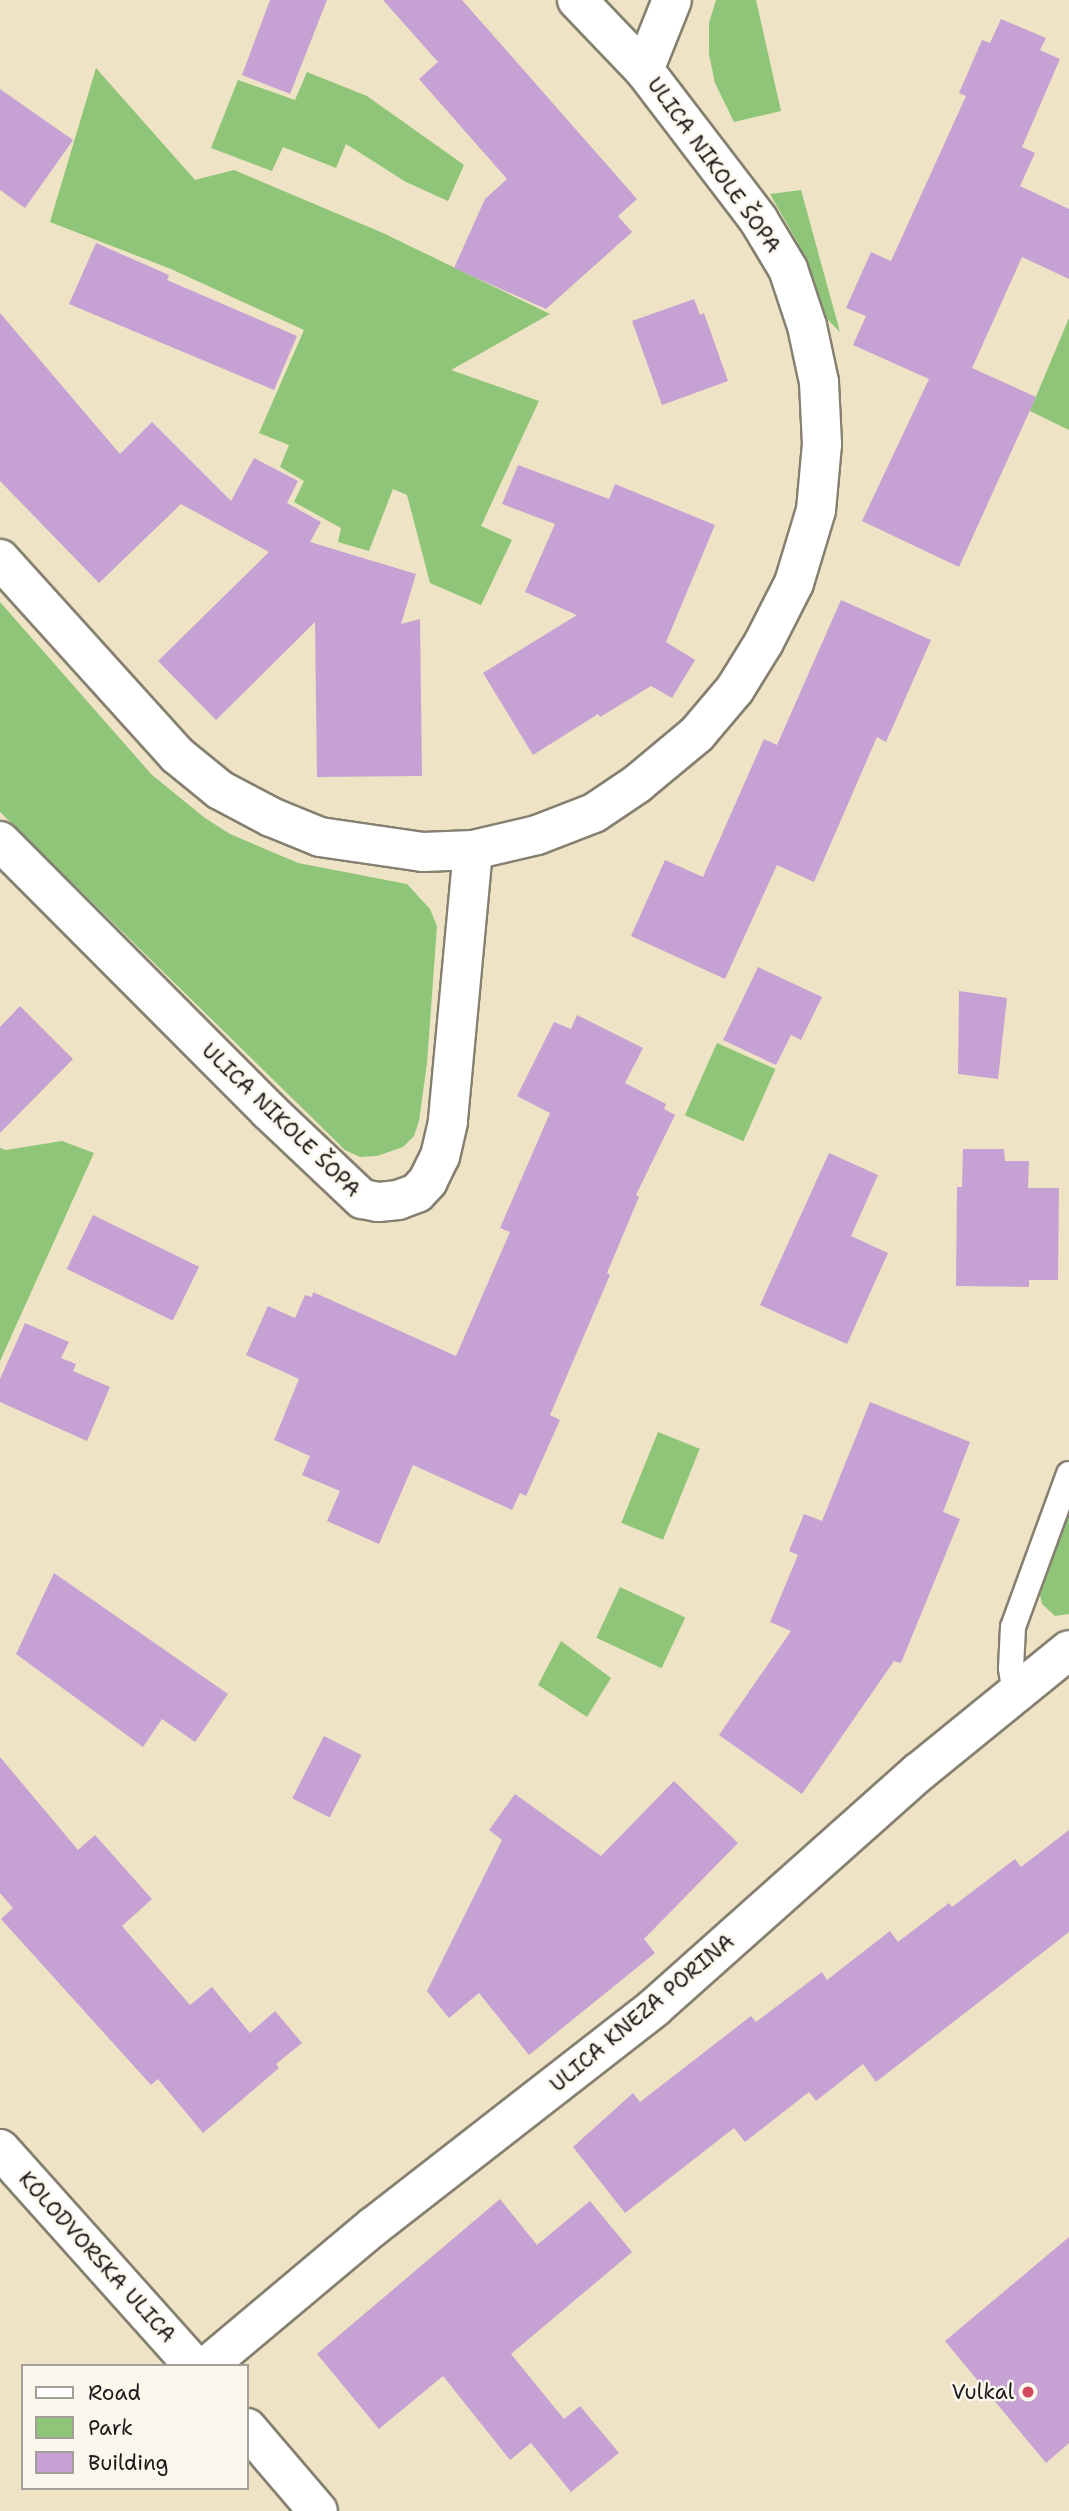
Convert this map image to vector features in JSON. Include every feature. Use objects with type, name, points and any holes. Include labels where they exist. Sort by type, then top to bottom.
[{"type":"street","name":"ULICA NIKOLE ŠOPA","points":[[0,559],[167,745],[220,790],[271,817],[320,837],[423,852],[473,850],[537,835],[594,813],[638,785],[697,734],[735,689],[764,642],[794,583],[816,510],[822,444],[819,382],[807,326],[788,269],[758,219],[645,70],[577,0]]},
{"type":"street","points":[[645,70],[672,0]]},
{"type":"street","name":"ULICA NIKOLE ŠOPA","points":[[0,841],[342,1183],[362,1199],[378,1202],[398,1200],[417,1193],[428,1181],[440,1156],[448,1122],[473,850]]},
{"type":"street","name":"ULICA KNEZA PORINA","points":[[209,2364],[374,2226],[655,2007],[919,1772],[1069,1650]]},
{"type":"street","name":"KOLODVORSKA ULICA","points":[[0,2149],[192,2364]]},
{"type":"street","points":[[248,2429],[318,2511]]},
{"type":"lane","points":[[1015,1694],[1011,1668],[1013,1627],[1069,1474]]},
{"type":"green space","points":[[716,0],[756,0],[781,111],[734,122],[715,83],[709,54],[709,23]]},
{"type":"green space","points":[[96,68],[195,180],[234,170],[383,233],[550,314],[451,370],[539,401],[481,526],[512,540],[481,605],[430,583],[407,495],[393,489],[369,551],[338,542],[341,528],[294,502],[304,481],[280,467],[289,445],[259,433],[304,330],[171,269],[50,222]]},
{"type":"green space","points":[[307,72],[367,96],[464,165],[448,201],[406,182],[346,144],[336,168],[283,147],[272,171],[211,148],[238,80],[295,100]]},
{"type":"green space","points":[[801,190],[840,332],[828,320],[798,243],[770,194]]},
{"type":"green space","points":[[1069,318],[1069,430],[1030,411]]},
{"type":"green space","points":[[0,602],[152,775],[205,818],[230,834],[298,863],[407,884],[430,909],[437,926],[427,1063],[419,1121],[414,1136],[403,1147],[377,1156],[360,1157],[345,1150],[0,812]]},
{"type":"green space","points":[[717,1043],[775,1069],[743,1141],[685,1115]]},
{"type":"green space","points":[[62,1141],[94,1153],[0,1361],[0,1148],[6,1150]]},
{"type":"green space","points":[[658,1432],[700,1449],[663,1540],[621,1523]]},
{"type":"green space","points":[[1069,1512],[1069,1614],[1055,1616],[1042,1604],[1040,1595]]},
{"type":"green space","points":[[620,1587],[685,1617],[662,1668],[596,1638]]},
{"type":"green space","points":[[561,1641],[611,1678],[587,1717],[538,1685]]},
{"type":"building","points":[[270,0],[327,0],[290,94],[242,75]]},
{"type":"building","points":[[383,0],[462,0],[637,199],[618,216],[632,232],[546,309],[454,268],[485,199],[507,179],[419,79],[438,62]]},
{"type":"building","points":[[1001,19],[1046,38],[1040,50],[1060,59],[1022,147],[1035,153],[1020,186],[1069,209],[1069,279],[1022,257],[972,368],[1036,397],[959,567],[862,521],[929,379],[853,345],[866,316],[846,308],[871,252],[891,261],[966,96],[959,93],[982,40],[990,43]]},
{"type":"building","points":[[0,89],[73,140],[25,208],[0,190]]},
{"type":"building","points":[[96,243],[169,275],[167,280],[297,336],[274,390],[69,304]]},
{"type":"building","points":[[694,299],[700,315],[704,313],[728,381],[662,405],[632,321]]},
{"type":"building","points":[[0,313],[120,454],[152,422],[231,501],[254,458],[298,481],[287,503],[321,522],[310,542],[416,574],[401,624],[420,619],[422,776],[317,777],[315,622],[216,720],[158,661],[269,552],[181,504],[99,583],[0,481]]},
{"type":"building","points":[[518,465],[609,499],[615,484],[715,525],[666,642],[695,660],[672,698],[651,686],[600,717],[598,714],[533,755],[483,673],[577,615],[525,592],[555,524],[502,504]]},
{"type":"building","points":[[841,600],[931,640],[886,742],[877,737],[814,882],[777,865],[725,979],[631,936],[665,860],[703,877],[764,739],[777,745]]},
{"type":"building","points":[[758,967],[822,997],[801,1040],[791,1035],[776,1065],[723,1040]]},
{"type":"building","points":[[959,991],[1007,998],[998,1079],[958,1074]]},
{"type":"building","points":[[20,1006],[73,1059],[0,1133],[0,1027]]},
{"type":"building","points":[[577,1015],[643,1048],[625,1083],[666,1104],[664,1109],[675,1115],[636,1195],[639,1197],[607,1273],[610,1275],[550,1415],[560,1420],[526,1496],[520,1493],[512,1510],[413,1465],[379,1544],[327,1521],[340,1491],[302,1475],[310,1456],[274,1440],[299,1379],[246,1355],[268,1306],[295,1318],[305,1295],[312,1297],[313,1292],[456,1356],[510,1232],[500,1228],[550,1113],[517,1096],[554,1022],[571,1029]]},
{"type":"building","points":[[963,1149],[1004,1149],[1005,1161],[1029,1161],[1028,1188],[1059,1188],[1058,1280],[1029,1280],[1029,1287],[956,1286],[957,1187],[962,1187]]},
{"type":"building","points":[[829,1153],[878,1175],[851,1236],[888,1253],[847,1344],[760,1305]]},
{"type":"building","points":[[93,1215],[199,1267],[173,1321],[67,1269]]},
{"type":"building","points":[[25,1323],[69,1342],[61,1358],[76,1364],[73,1371],[110,1387],[87,1441],[0,1402],[0,1379]]},
{"type":"building","points":[[870,1402],[970,1442],[943,1512],[960,1519],[901,1663],[894,1661],[802,1794],[719,1735],[791,1631],[770,1622],[798,1555],[789,1551],[804,1514],[822,1521]]},
{"type":"building","points":[[54,1573],[228,1694],[195,1742],[162,1719],[143,1747],[16,1654]]},
{"type":"building","points":[[324,1736],[361,1755],[330,1817],[292,1798]]},
{"type":"building","points":[[0,1757],[78,1850],[95,1835],[152,1899],[122,1926],[190,2005],[212,1987],[250,2033],[275,2011],[302,2043],[276,2064],[279,2068],[203,2133],[158,2079],[151,2085],[1,1919],[13,1908],[0,1893]]},
{"type":"building","points":[[674,1781],[738,1843],[644,1939],[655,1953],[529,2055],[479,1993],[449,2018],[427,1991],[502,1840],[489,1830],[515,1794],[601,1856]]},
{"type":"building","points":[[1069,1830],[1069,1932],[876,2082],[863,2064],[816,2101],[809,2092],[745,2142],[734,2128],[625,2213],[573,2147],[633,2093],[640,2102],[751,2016],[756,2022],[822,1972],[827,1980],[890,1931],[898,1942],[949,1903],[952,1907],[1015,1859],[1021,1867]]},
{"type":"building","points":[[500,2199],[537,2245],[590,2201],[632,2252],[511,2354],[564,2419],[580,2406],[619,2453],[571,2492],[531,2443],[510,2460],[443,2376],[379,2429],[317,2354]]},
{"type":"building","name":"Vulkal","points":[[1069,2237],[1069,2443],[1046,2463],[945,2341]]},
{"type":"place","name":"Vulkal","points":[[1028,2392]]}]
